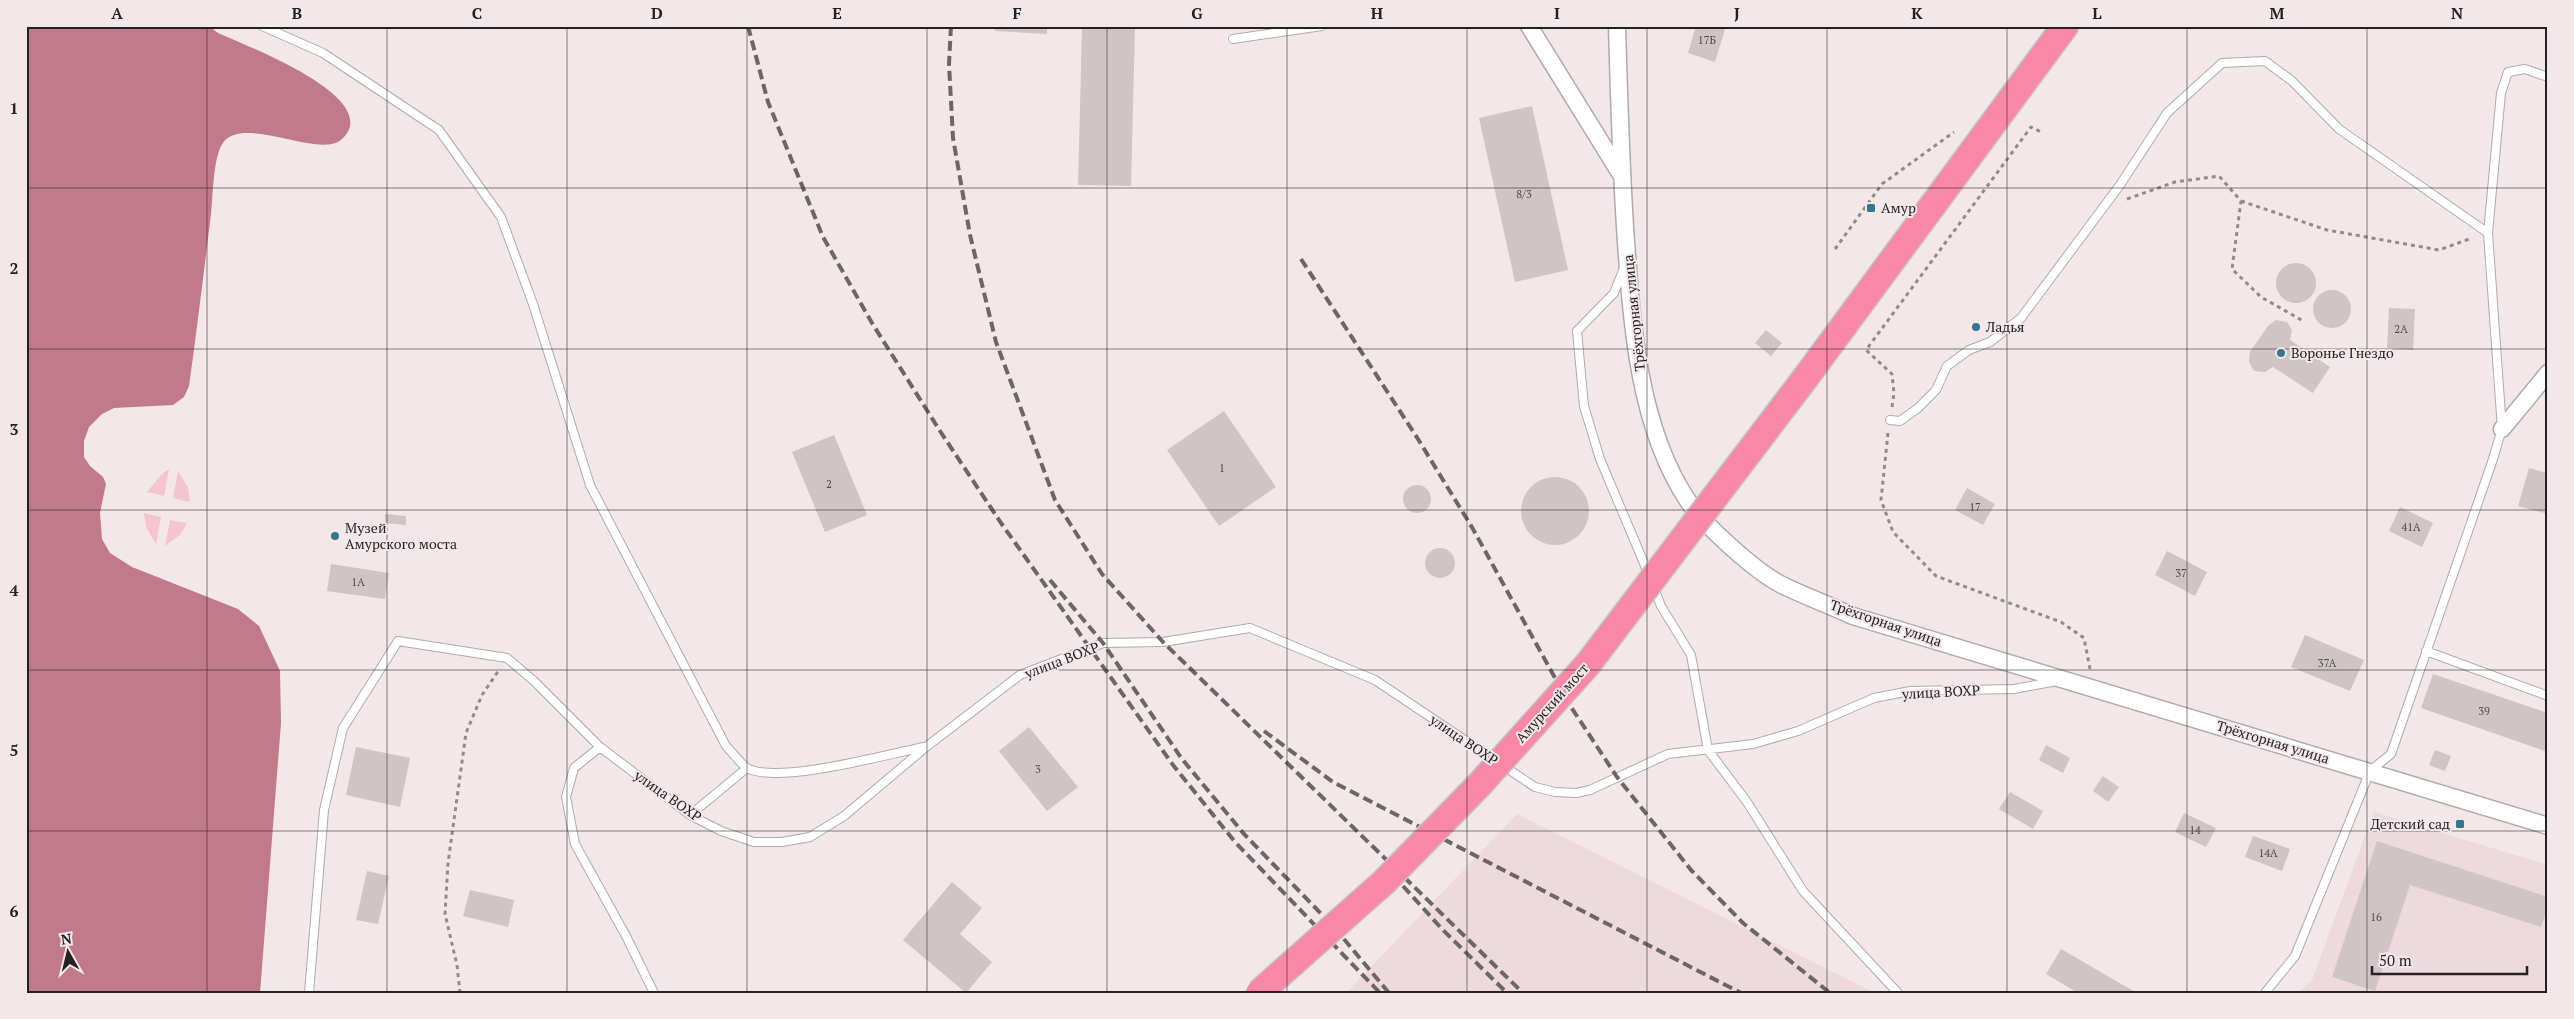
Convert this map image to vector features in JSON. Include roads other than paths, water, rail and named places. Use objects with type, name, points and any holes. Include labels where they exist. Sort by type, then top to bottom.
[{"type":"highway","name":"Амурский мост","points":[[1259,993],[1384,882],[1479,785],[1588,664],[1806,377],[2065,26]]},
{"type":"street","points":[[1529,26],[1621,174]]},
{"type":"street","name":"Трёхгорная улица","points":[[1617,26],[1621,174],[1627,259],[1630,297],[1643,391],[1661,445],[1688,501],[1725,542],[1779,583],[1853,616],[2548,826]]},
{"type":"street","points":[[2502,428],[2548,373]]},
{"type":"lane","points":[[262,26],[324,54],[439,130],[501,217],[533,304],[590,485],[726,746],[747,768],[772,773],[796,772],[926,747]]},
{"type":"lane","points":[[1233,39],[1322,26]]},
{"type":"lane","points":[[1890,420],[1900,421],[1918,408],[1936,390],[1948,366],[1969,350],[1990,342],[2021,318],[2120,185],[2167,113],[2222,62],[2265,61],[2292,81],[2338,129],[2488,233]]},
{"type":"lane","points":[[2265,993],[2295,956],[2370,771],[2391,754],[2502,428],[2488,233],[2501,94],[2508,72],[2525,69],[2548,77]]},
{"type":"lane","points":[[1627,259],[1614,293],[1577,331],[1584,406],[1600,459],[1631,527],[1661,606],[1691,655],[1708,750],[1747,802],[1803,891],[1898,993]]},
{"type":"lane","name":"улица ВОХР","points":[[309,993],[324,810],[343,728],[398,640],[507,658],[534,681],[600,747],[690,815],[721,831],[754,842],[782,842],[810,836],[844,816],[926,747],[1020,675],[1102,643],[1163,642],[1250,628],[1375,680],[1535,787],[1555,792],[1576,793],[1590,790],[1668,754],[1753,744],[1798,731],[1874,698],[1901,693],[2014,689],[2064,680]]},
{"type":"lane","points":[[2426,651],[2548,696]]},
{"type":"lane","points":[[600,747],[574,768],[566,797],[575,844],[626,936],[654,993]]},
{"type":"lane","points":[[690,815],[747,768]]},
{"type":"railway","points":[[748,26],[768,102],[823,237],[872,323],[940,431],[1001,523],[1173,765],[1235,842],[1380,993]]},
{"type":"railway","points":[[951,26],[949,64],[953,138],[970,235],[996,342],[1055,500],[1102,574],[1163,642],[1523,993]]},
{"type":"railway","points":[[1301,259],[1418,439],[1473,529],[1571,707],[1617,777],[1691,870],[1743,923],[1830,993]]},
{"type":"railway","points":[[1050,580],[1103,643],[1182,759],[1244,834],[1333,926],[1389,993]]},
{"type":"railway","points":[[1264,731],[1333,782],[1741,993]]},
{"type":"railway","points":[[1403,886],[1442,929],[1507,993]]},
{"type":"place","name":"Амур","points":[[1871,208]]},
{"type":"place","name":"Ладья","points":[[1976,327]]},
{"type":"place","name":"Воронье Гнездо","points":[[2281,353]]},
{"type":"place","name":"Музей Амурского моста","points":[[335,536]]},
{"type":"place","name":"Детский сад","points":[[2460,824]]}]
